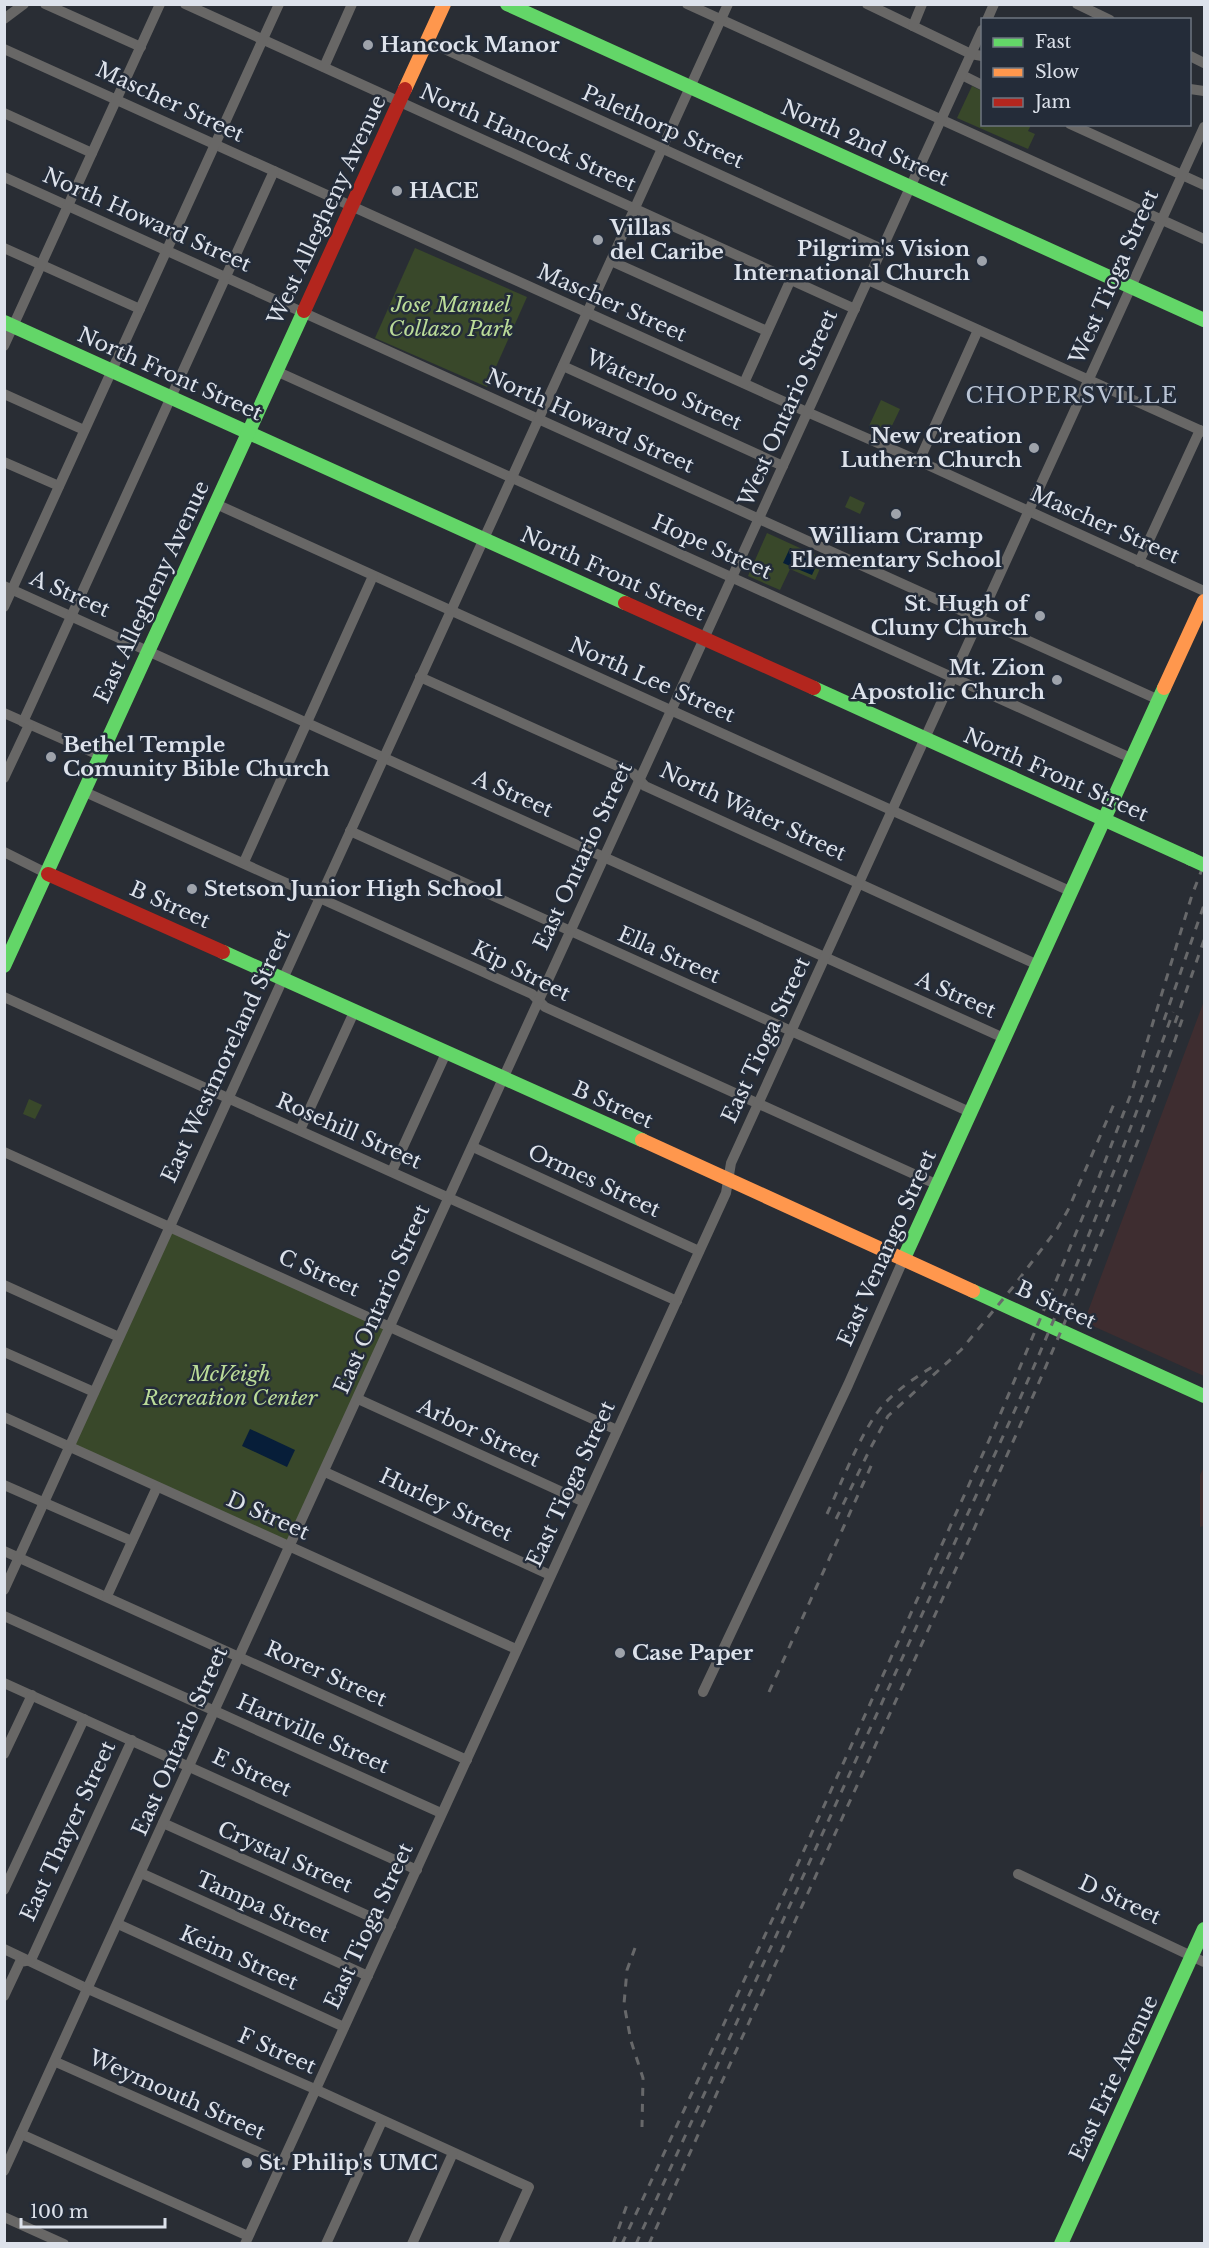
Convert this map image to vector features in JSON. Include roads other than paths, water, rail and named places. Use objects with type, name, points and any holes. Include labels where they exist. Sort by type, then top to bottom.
[{"type":"main road","name":"West Allegheny Avenue","points":[[248,432],[444,4]]},
{"type":"main road","name":"North 2nd Street","points":[[507,4],[1204,320]]},
{"type":"main road","name":"North Front Street","points":[[9,324],[1198,862]]},
{"type":"main road","name":"East Allegheny Avenue","points":[[4,966],[248,432]]},
{"type":"main road","name":"East Venango Street","points":[[904,1258],[1006,1039],[1204,601]]},
{"type":"main road","name":"B Street","points":[[48,874],[355,1010],[1204,1396]]},
{"type":"main road","name":"East Erie Avenue","points":[[1061,2244],[1198,1959],[1204,1929]]},
{"type":"street","points":[[4,19],[24,4]]},
{"type":"street","points":[[45,4],[141,47]]},
{"type":"street","points":[[4,346],[9,324],[42,264],[160,4]]},
{"type":"street","name":"North Hancock Street","points":[[185,4],[855,309]]},
{"type":"street","points":[[4,607],[9,587],[59,486],[279,4]]},
{"type":"street","points":[[324,67],[352,4]]},
{"type":"street","points":[[687,4],[1204,239]]},
{"type":"street","name":"East Westmoreland Street","points":[[4,1590],[728,4]]},
{"type":"street","points":[[867,4],[977,55]]},
{"type":"street","points":[[913,26],[922,4]]},
{"type":"street","points":[[988,18],[994,4]]},
{"type":"street","points":[[1077,4],[1106,18]]},
{"type":"street","name":"West Ontario Street","points":[[704,638],[962,75],[977,55],[981,35]]},
{"type":"street","name":"Palethorp Street","points":[[427,42],[882,249]]},
{"type":"street","name":"Mascher Street","points":[[4,49],[807,412],[919,460],[1204,591]]},
{"type":"street","points":[[962,75],[981,84]]},
{"type":"street","points":[[4,113],[92,153]]},
{"type":"street","points":[[1074,126],[1204,185]]},
{"type":"street","name":"West Tioga Street","points":[[925,739],[1204,127]]},
{"type":"street","points":[[4,778],[71,615],[274,171]]},
{"type":"street","name":"North Howard Street","points":[[4,177],[1159,700]]},
{"type":"street","points":[[4,248],[140,309]]},
{"type":"street","points":[[611,261],[767,331]]},
{"type":"street","points":[[744,383],[791,279]]},
{"type":"street","points":[[868,280],[1202,431],[1139,562]]},
{"type":"street","points":[[919,460],[978,330]]},
{"type":"street","name":"Waterloo Street","points":[[563,366],[783,466]]},
{"type":"street","name":"Hope Street","points":[[276,371],[1133,759]]},
{"type":"street","points":[[4,394],[84,430]]},
{"type":"street","points":[[4,462],[59,486]]},
{"type":"street","name":"North Lee Street","points":[[216,504],[1072,892]]},
{"type":"street","points":[[244,862],[373,576]]},
{"type":"street","name":"A Street","points":[[9,587],[1006,1039]]},
{"type":"street","name":"East Ontario Street","points":[[4,2171],[56,2062],[189,1765],[325,1472],[704,638]]},
{"type":"street","name":"North Water Street","points":[[420,677],[633,773],[645,786],[1038,965]]},
{"type":"street","points":[[4,713],[101,756]]},
{"type":"street","name":"East Tioga Street","points":[[247,2240],[726,1193],[730,1163],[925,739]]},
{"type":"street","name":"Kip Street","points":[[85,792],[532,994],[545,1007],[938,1185]]},
{"type":"street","name":"Ella Street","points":[[350,831],[972,1113]]},
{"type":"street","name":"B Street","points":[[4,852],[48,874]]},
{"type":"street","name":"Rosehill Street","points":[[4,997],[676,1300]]},
{"type":"street","points":[[300,1130],[355,1010]]},
{"type":"street","points":[[392,1171],[447,1052]]},
{"type":"street","name":"Ormes Street","points":[[473,1147],[699,1251]]},
{"type":"street","name":"C Street","points":[[4,1152],[617,1430]]},
{"type":"street","name":"East Venango Street","points":[[703,1692],[848,1385],[904,1258]]},
{"type":"street","points":[[4,1285],[119,1337]]},
{"type":"street","points":[[4,1352],[94,1392]]},
{"type":"street","name":"Arbor Street","points":[[358,1399],[584,1502]]},
{"type":"street","name":"D Street","points":[[4,1417],[516,1649]]},
{"type":"street","name":"Hurley Street","points":[[325,1472],[550,1575]]},
{"type":"street","points":[[4,1485],[132,1541]]},
{"type":"street","points":[[107,1596],[157,1486]]},
{"type":"street","name":"Rorer Street","points":[[4,1551],[467,1760]]},
{"type":"street","name":"Hartville Street","points":[[4,1616],[441,1814]]},
{"type":"street","name":"E Street","points":[[4,1683],[417,1870]]},
{"type":"street","points":[[4,1754],[32,1695]]},
{"type":"street","points":[[4,1890],[84,1719]]},
{"type":"street","name":"East Thayer Street","points":[[4,1996],[20,1962],[31,1960],[132,1740]]},
{"type":"street","name":"Crystal Street","points":[[163,1823],[391,1926]]},
{"type":"street","name":"Tampa Street","points":[[141,1873],[369,1976]]},
{"type":"street","name":"D Street","points":[[1018,1874],[1198,1959]]},
{"type":"street","name":"Keim Street","points":[[118,1924],[344,2027]]},
{"type":"street","name":"F Street","points":[[4,1949],[529,2187],[503,2244]]},
{"type":"street","name":"Weymouth Street","points":[[56,2062],[283,2163]]},
{"type":"street","points":[[326,2244],[382,2121]]},
{"type":"street","points":[[21,2134],[247,2240]]},
{"type":"street","points":[[412,2244],[453,2153]]},
{"type":"street","points":[[4,2217],[64,2244]]},
{"type":"water","points":[[790,548],[819,560],[812,575],[783,563]]},
{"type":"water","points":[[250,1429],[295,1450],[287,1467],[242,1446]]},
{"type":"railway","points":[[622,2244],[791,1879],[995,1427],[1096,1185],[1132,1091],[1192,895],[1204,864]]},
{"type":"railway","points":[[1164,1020],[1204,905]]},
{"type":"railway","points":[[1175,1023],[1204,940]]},
{"type":"railway","points":[[636,2244],[1036,1363],[1097,1214],[1173,1012]]},
{"type":"railway","points":[[649,2244],[1025,1416],[1092,1258],[1183,1017]]},
{"type":"railway","points":[[836,1519],[888,1416],[961,1350],[1057,1229],[1068,1210],[1114,1104]]},
{"type":"railway","points":[[827,1514],[868,1426],[896,1392],[937,1364]]},
{"type":"railway","points":[[769,1692],[872,1464]]},
{"type":"railway","points":[[635,1948],[627,1970],[624,2004],[631,2041],[643,2078],[642,2127]]},
{"type":"railway","points":[[613,2244],[628,2202]]},
{"type":"place","name":"Hancock Manor","points":[[368,45]]},
{"type":"place","name":"HACE","points":[[397,191]]},
{"type":"place","name":"Villas del Caribe","points":[[598,240]]},
{"type":"place","name":"Pilgrim's Vision International Church","points":[[982,261]]},
{"type":"place","name":"New Creation Luthern Church","points":[[1034,448]]},
{"type":"place","name":"William Cramp Elementary School","points":[[896,514]]},
{"type":"place","name":"St. Hugh of Cluny Church","points":[[1040,616]]},
{"type":"place","name":"Mt. Zion Apostolic Church","points":[[1057,680]]},
{"type":"place","name":"Bethel Temple Comunity Bible Church","points":[[51,757]]},
{"type":"place","name":"Stetson Junior High School","points":[[192,889]]},
{"type":"place","name":"Case Paper","points":[[620,1653]]},
{"type":"place","name":"St. Philip's UMC","points":[[247,2163]]},
{"type":"district","name":"CHOPERSVILLE","points":[[1072,395]]},
{"type":"park label","name":"Jose Manuel Collazo Park","points":[[451,317]]},
{"type":"park label","name":"McVeigh Recreation Center","points":[[230,1386]]}]
